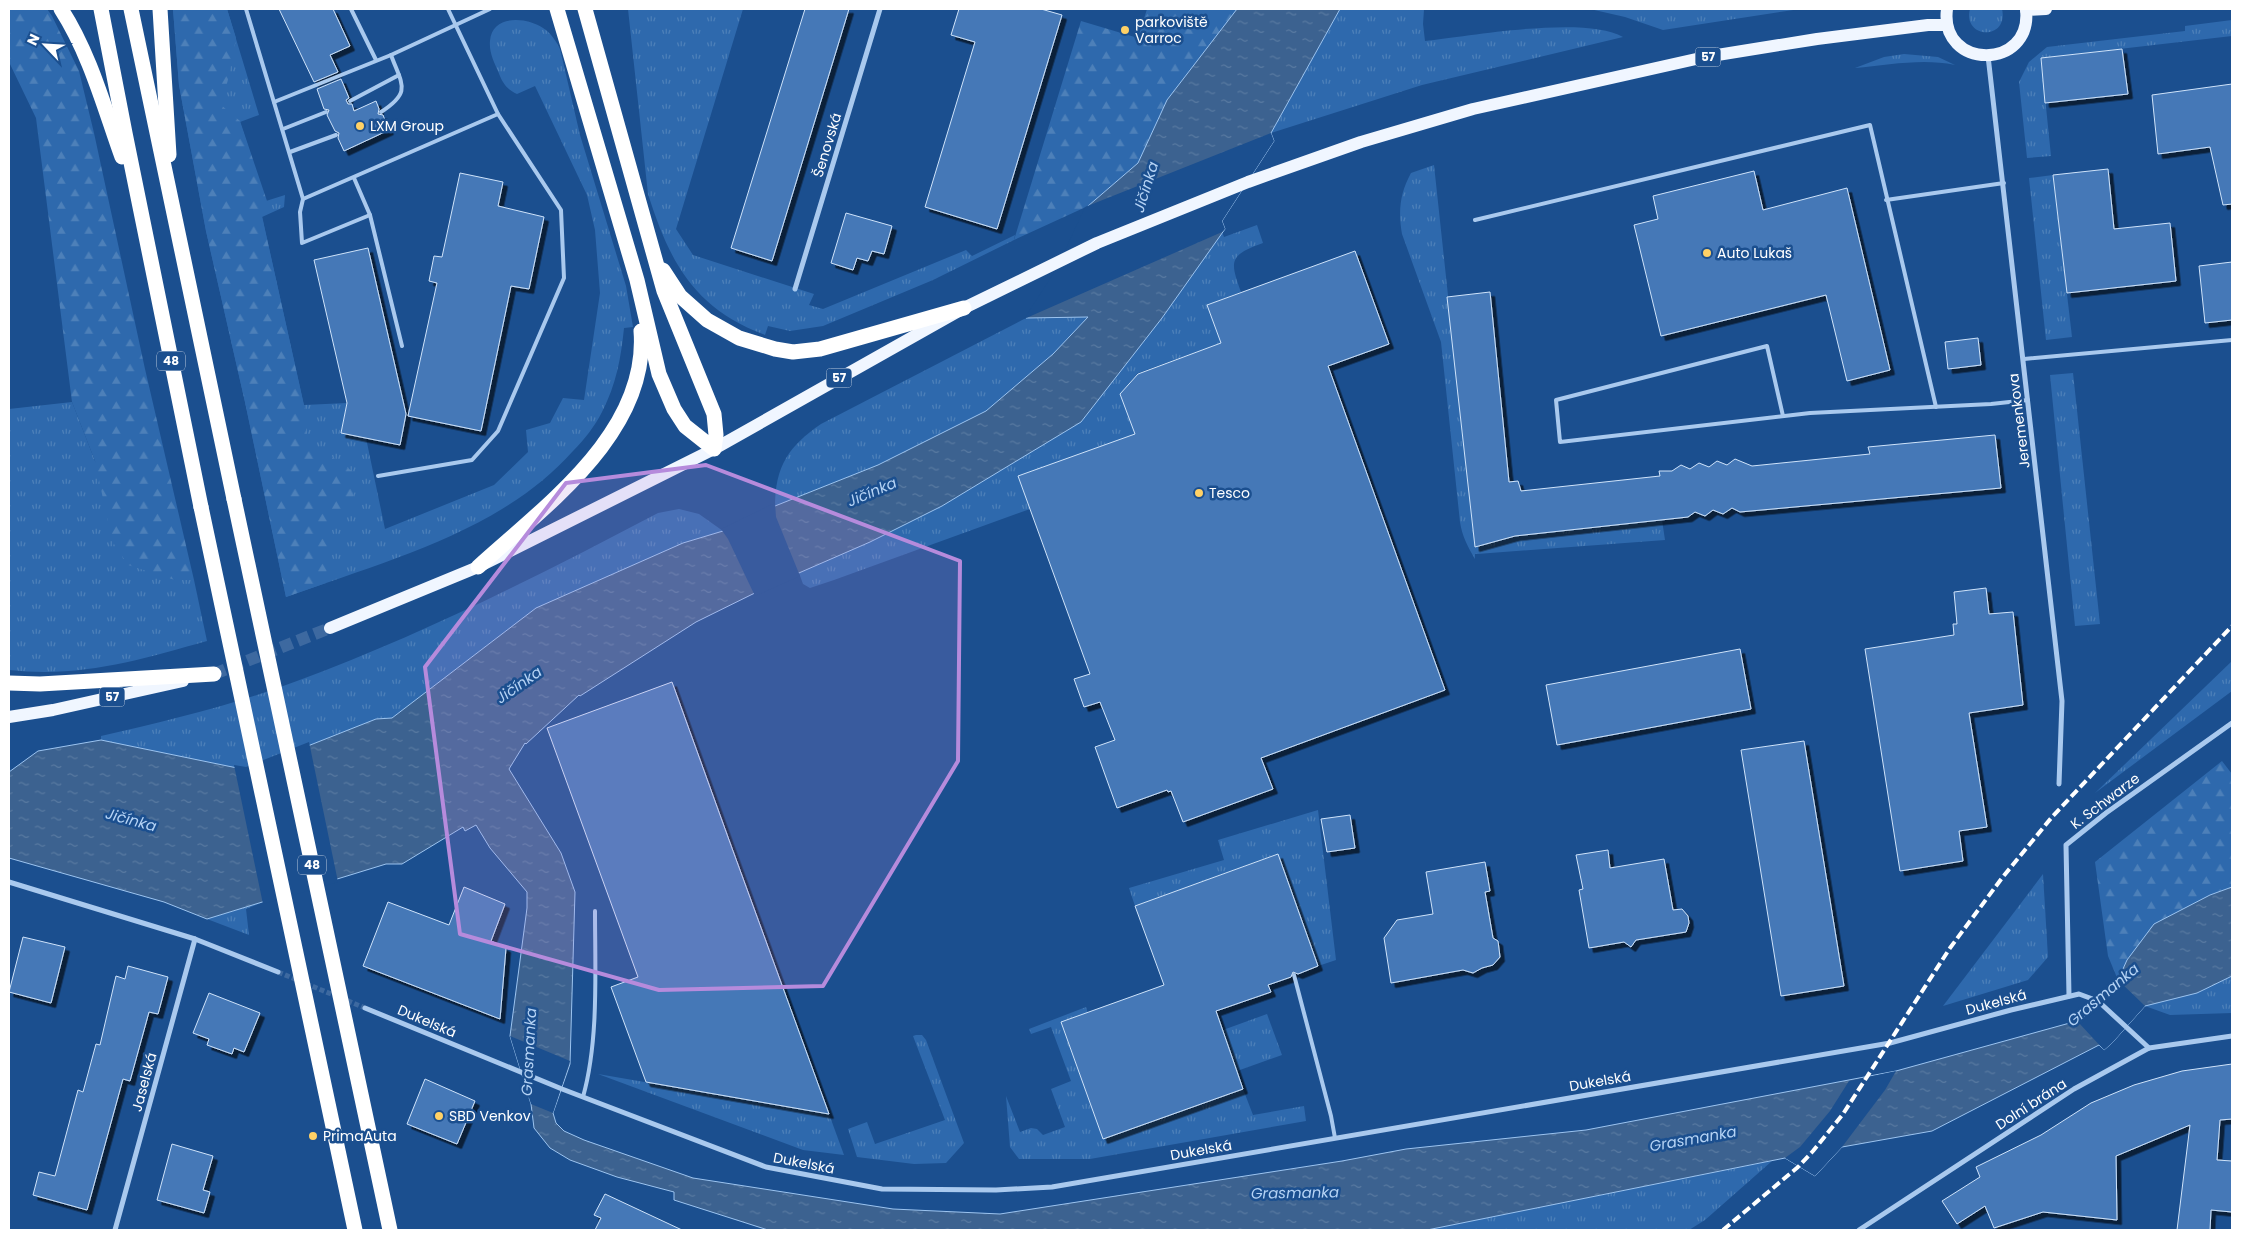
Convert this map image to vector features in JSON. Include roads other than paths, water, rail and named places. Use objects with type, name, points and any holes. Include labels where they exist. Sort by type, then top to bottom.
[{"type":"highway","points":[[61,9],[79,38],[86,54],[141,214]]},
{"type":"highway","name":"48","points":[[101,9],[201,507],[355,1230]]},
{"type":"highway","name":"48","points":[[131,9],[172,212],[390,1230]]},
{"type":"highway","points":[[160,9],[172,212]]},
{"type":"highway","points":[[557,9],[637,280],[659,374],[665,390],[685,426],[714,449]]},
{"type":"highway","points":[[585,9],[650,244],[672,313],[714,414],[716,435],[714,449]]},
{"type":"highway","points":[[650,244],[672,284],[692,308],[707,320],[739,338],[775,350],[793,352],[820,349],[964,308]]},
{"type":"highway","points":[[478,567],[562,490],[597,452],[619,422],[634,392],[643,346],[637,280]]},
{"type":"highway","points":[[9,683],[40,684],[214,674]]},
{"type":"main road","points":[[1947,9],[1947,25],[1952,36],[1960,46],[1976,54],[1988,56],[2000,53],[2015,44],[2024,28],[2026,10],[2046,9]]},
{"type":"main road","name":"57","points":[[330,628],[478,567],[714,449],[964,308],[1097,243],[1248,182],[1378,137],[1473,109],[1705,57],[1761,47],[1920,26],[1947,25]]},
{"type":"main road","name":"57","points":[[9,717],[53,710],[214,674]]},
{"type":"street","name":"Šenovská","points":[[795,288],[880,9]]},
{"type":"street","name":"Jeremenkova","points":[[1988,56],[2062,701],[2059,784]]},
{"type":"street","name":"K. Schwarze","points":[[2069,996],[2066,845],[2106,813],[2232,723]]},
{"type":"street","points":[[9,882],[196,939],[278,972]]},
{"type":"street","name":"Jaselská","points":[[115,1230],[196,939]]},
{"type":"street","points":[[2069,996],[2080,994],[2098,1000],[2149,1048]]},
{"type":"street","name":"Dukelská","points":[[365,1008],[562,1089],[766,1167],[882,1189],[996,1190],[1052,1187],[1890,1043],[2069,996]]},
{"type":"street","name":"Dolní brána","points":[[1858,1230],[2074,1089],[2149,1048],[2232,1036]]},
{"type":"lane","points":[[246,9],[304,199],[300,212],[302,244],[370,215]]},
{"type":"lane","points":[[351,9],[376,60]]},
{"type":"lane","points":[[378,476],[472,460],[498,431],[564,278],[561,210],[498,114],[448,9]]},
{"type":"lane","points":[[274,102],[391,55],[490,9]]},
{"type":"lane","points":[[381,112],[401,96],[402,87],[391,55]]},
{"type":"lane","points":[[350,101],[399,76]]},
{"type":"lane","points":[[283,129],[326,112]]},
{"type":"lane","points":[[304,199],[498,114]]},
{"type":"lane","points":[[1475,220],[1870,125],[1886,200],[1936,407]]},
{"type":"lane","points":[[290,152],[336,135]]},
{"type":"lane","points":[[354,178],[370,215],[402,346]]},
{"type":"lane","points":[[1886,200],[2004,183]]},
{"type":"lane","points":[[2024,359],[2232,340]]},
{"type":"lane","points":[[1782,416],[1767,346],[1556,400],[1560,442],[1782,416],[1992,404],[2028,400]]},
{"type":"lane","points":[[583,1097],[590,1071],[596,911]]},
{"type":"lane","points":[[1294,976],[1331,1116],[1335,1138]]},
{"type":"water","points":[[1237,9],[1340,9],[1271,133],[1274,141],[1222,221],[1225,229],[1162,318],[1081,422],[942,506],[870,542],[769,586],[696,622],[579,695],[525,743],[509,769],[561,853],[575,892],[570,1064],[553,1113],[556,1123],[564,1131],[584,1140],[693,1178],[893,1209],[1000,1214],[1342,1161],[1406,1149],[1586,1130],[1896,1071],[2077,1021],[2079,1023],[2118,980],[2127,960],[2154,924],[2210,895],[2232,887],[2232,976],[2197,993],[2145,1006],[2104,1050],[2099,1045],[1932,1131],[1842,1147],[1815,1176],[1785,1158],[1427,1230],[768,1230],[674,1200],[674,1192],[617,1177],[570,1160],[550,1148],[534,1128],[531,1104],[510,1036],[527,908],[527,892],[490,848],[476,825],[465,831],[463,827],[402,864],[386,864],[207,919],[164,902],[9,858],[9,772],[38,751],[101,740],[247,770],[376,719],[392,718],[536,608],[683,543],[723,531],[775,506],[878,465],[986,411],[1053,354],[1088,317],[1026,318],[1059,269],[1088,206],[1138,163],[1167,100]]},
{"type":"tunnel","points":[[214,674],[330,628]]},
{"type":"tunnel","points":[[278,972],[365,1008]]},
{"type":"railway","points":[[1723,1230],[1798,1167],[1813,1151],[1843,1114],[1950,948],[2002,878],[2052,817],[2232,626]]},
{"type":"place","name":"parkoviště Varroc","points":[[1125,30]]},
{"type":"place","name":"LXM Group","points":[[360,126]]},
{"type":"place","name":"Auto Lukaš","points":[[1707,253]]},
{"type":"place","name":"Tesco","points":[[1199,493]]},
{"type":"place","name":"SBD Venkov","points":[[439,1116]]},
{"type":"place","name":"PrimaAuta","points":[[313,1136]]},
{"type":"water label","name":"Jičínka","points":[[1146,187]]},
{"type":"water label","name":"Jičínka","points":[[872,492]]},
{"type":"water label","name":"Jičínka","points":[[519,685]]},
{"type":"water label","name":"Jičínka","points":[[131,820]]},
{"type":"water label","name":"Grasmanka","points":[[2103,995]]},
{"type":"water label","name":"Grasmanka","points":[[529,1052]]},
{"type":"water label","name":"Grasmanka","points":[[1693,1139]]},
{"type":"water label","name":"Grasmanka","points":[[1295,1193]]}]
